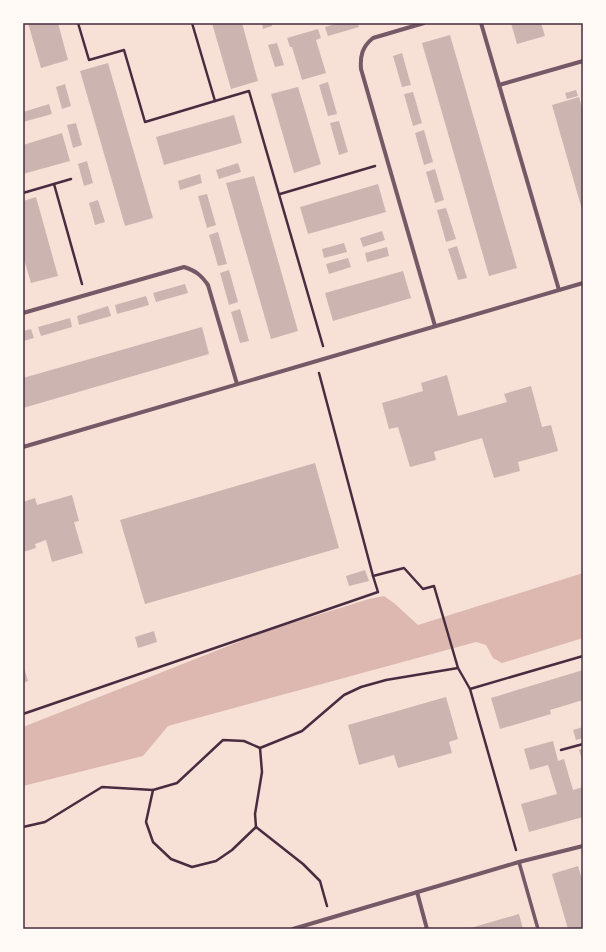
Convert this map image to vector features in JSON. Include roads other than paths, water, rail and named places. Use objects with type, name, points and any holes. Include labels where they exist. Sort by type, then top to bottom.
[{"type":"street","points":[[424,23],[373,38],[367,43],[362,54],[361,69],[435,326]]},
{"type":"street","points":[[481,23],[559,290]]},
{"type":"street","points":[[499,85],[583,61]]},
{"type":"street","points":[[23,313],[184,267],[195,270],[208,286],[237,384]]},
{"type":"street","points":[[23,447],[583,283]]},
{"type":"street","points":[[293,929],[519,862],[583,846]]},
{"type":"street","points":[[519,862],[538,929]]},
{"type":"street","points":[[417,892],[427,929]]}]
